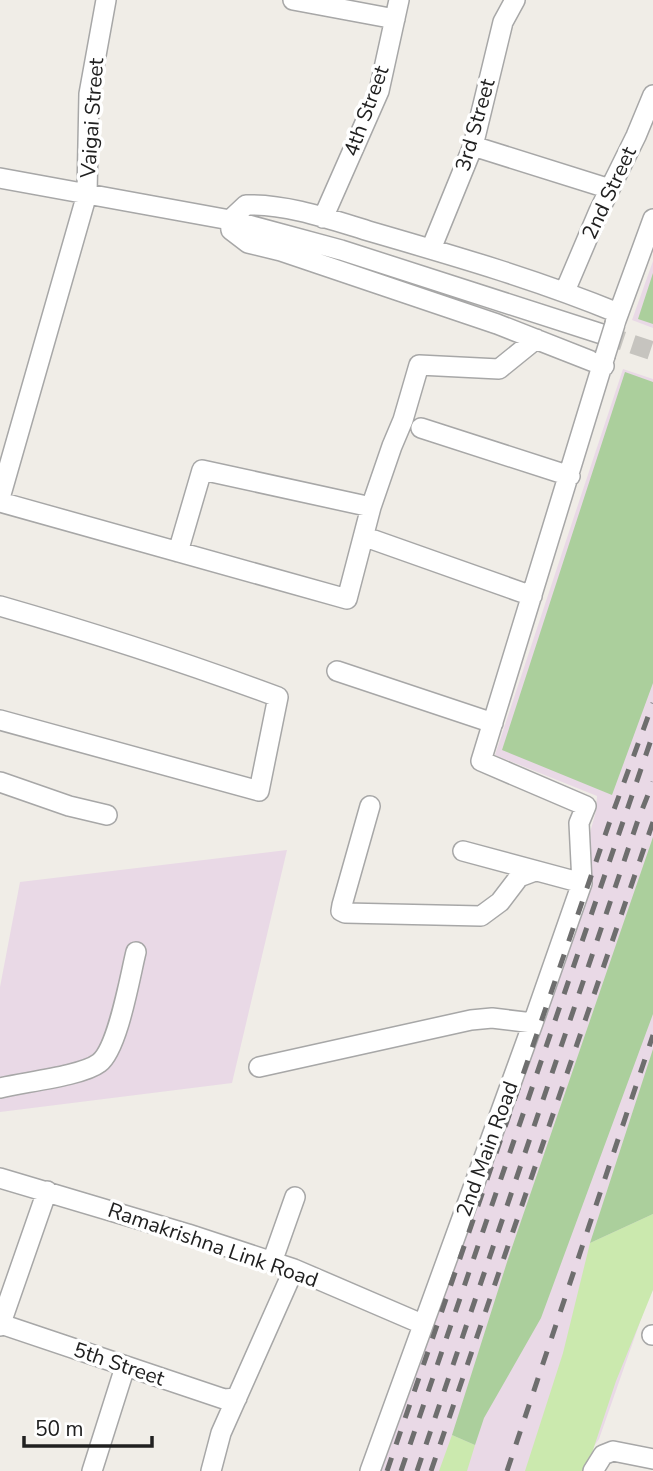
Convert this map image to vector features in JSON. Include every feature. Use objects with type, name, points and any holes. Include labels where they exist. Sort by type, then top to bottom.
[{"type":"street","name":"Vaigai Street","points":[[0,500],[9,431],[87,194],[89,94],[106,0]]},
{"type":"street","points":[[293,0],[397,10]]},
{"type":"street","name":"3rd Street","points":[[431,249],[473,146],[503,22],[515,0]]},
{"type":"street","name":"4th Street","points":[[323,218],[379,91],[397,10]]},
{"type":"street","name":"2nd Street","points":[[565,291],[653,94]]},
{"type":"street","points":[[473,146],[610,189]]},
{"type":"street","points":[[0,178],[230,220],[613,324]]},
{"type":"street","points":[[230,220],[246,205],[265,205],[323,218],[565,291],[613,324]]},
{"type":"street","points":[[337,671],[493,723],[605,361],[613,324],[653,219]]},
{"type":"street","points":[[230,220],[231,230],[248,243],[294,255],[605,361]]},
{"type":"street","points":[[0,500],[347,599],[371,508],[403,420],[419,365],[499,369],[536,339]]},
{"type":"street","points":[[421,428],[570,476]]},
{"type":"street","points":[[178,552],[202,470],[371,508]]},
{"type":"street","points":[[374,540],[532,596]]},
{"type":"street","points":[[0,606],[191,665],[278,697],[259,791],[0,720]]},
{"type":"street","name":"2nd Main Road","points":[[370,1471],[582,884],[579,823],[586,806],[481,761],[493,723]]},
{"type":"street","points":[[0,782],[69,806],[107,815]]},
{"type":"street","points":[[370,806],[342,905],[341,911],[345,913],[481,916],[500,902],[519,877],[535,871]]},
{"type":"street","points":[[463,851],[582,884]]},
{"type":"street","points":[[0,1087],[75,1073],[99,1063],[111,1047],[136,952]]},
{"type":"street","points":[[259,1067],[471,1020],[492,1018],[533,1023]]},
{"type":"street","name":"Ramakrishna Link Road","points":[[0,1178],[294,1269],[422,1324]]},
{"type":"street","points":[[0,1325],[47,1191]]},
{"type":"street","points":[[272,1262],[295,1197]]},
{"type":"street","points":[[211,1471],[221,1433],[294,1269]]},
{"type":"street","name":"5th Street","points":[[0,1325],[224,1399],[237,1398]]},
{"type":"street","points":[[92,1471],[125,1367]]},
{"type":"street","points":[[593,1471],[603,1455],[613,1451],[653,1459]]},
{"type":"shaded area","points":[[653,261],[653,328],[632,320]]},
{"type":"shaded area","points":[[623,369],[653,379],[653,1285],[599,1439],[576,1471],[375,1471],[579,872],[596,811],[597,796],[495,755]]},
{"type":"shaded area","points":[[287,850],[232,1083],[0,1112],[0,987],[20,882]]},
{"type":"green space","points":[[653,273],[653,324],[638,319]]},
{"type":"green space","points":[[625,372],[653,382],[653,683],[612,795],[502,750]]},
{"type":"green space","points":[[653,837],[653,1014],[541,1318],[484,1418],[475,1445],[452,1435],[508,1259]]},
{"type":"green space","points":[[653,1049],[653,1214],[590,1243]]},
{"type":"green space","points":[[653,1214],[653,1290],[616,1381],[586,1471],[525,1471],[563,1353],[590,1243]]},
{"type":"green space","points":[[452,1435],[475,1445],[467,1471],[439,1471]]},
{"type":"tunnel","points":[[605,335],[653,351]]},
{"type":"railway","points":[[387,1471],[653,703]]},
{"type":"railway","points":[[401,1471],[653,734]]},
{"type":"railway","points":[[417,1471],[653,782]]},
{"type":"railway","points":[[431,1471],[653,822]]},
{"type":"railway","points":[[507,1471],[653,1035]]}]
